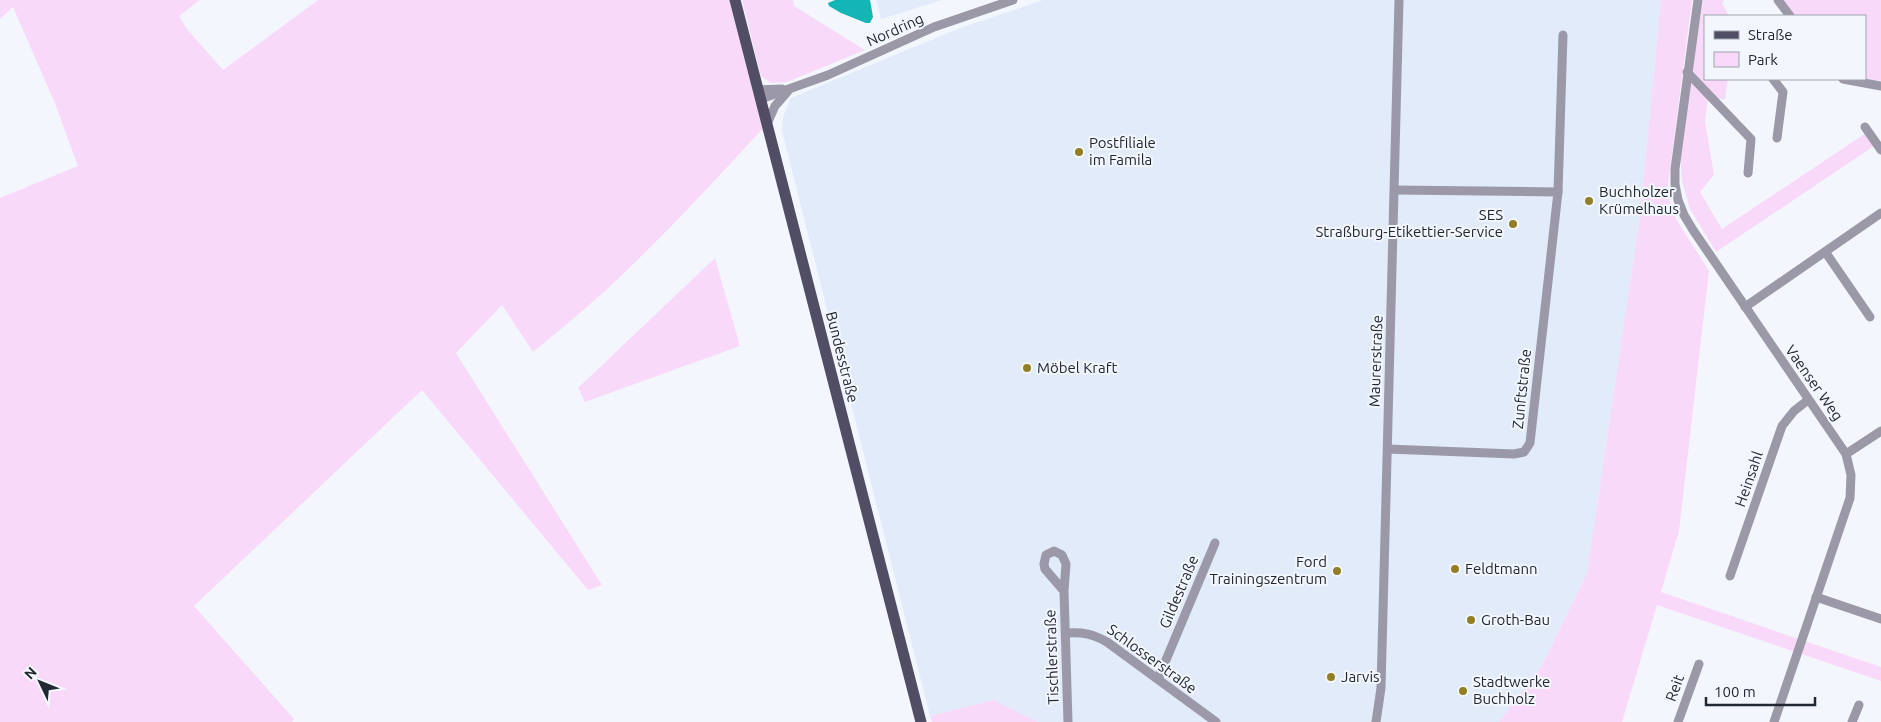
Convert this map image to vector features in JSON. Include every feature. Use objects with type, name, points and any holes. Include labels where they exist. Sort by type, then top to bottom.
[{"type":"main road","name":"Bundesstraße","points":[[735,0],[921,722]]},
{"type":"street","name":"Nordring","points":[[759,94],[790,89],[828,75],[934,27],[1013,0]]},
{"type":"street","name":"Maurerstraße","points":[[1376,722],[1381,688],[1399,0]]},
{"type":"street","name":"Vaenser Weg","points":[[1698,0],[1675,169],[1678,200],[1693,230],[1846,454],[1851,475],[1850,498],[1774,722]]},
{"type":"street","points":[[1778,0],[1789,15]]},
{"type":"street","points":[[1695,21],[1704,25]]},
{"type":"street","name":"Zunftstraße","points":[[1388,449],[1514,454],[1524,452],[1530,443],[1558,192],[1563,35]]},
{"type":"street","points":[[1687,72],[1751,139],[1748,173]]},
{"type":"street","points":[[1774,80],[1783,92],[1776,138]]},
{"type":"street","points":[[1848,80],[1881,86]]},
{"type":"street","name":"Nordring","points":[[767,124],[775,106],[790,89]]},
{"type":"street","points":[[1865,127],[1881,150]]},
{"type":"street","points":[[1395,190],[1558,192]]},
{"type":"street","points":[[1745,307],[1881,214]]},
{"type":"street","points":[[1826,253],[1870,317]]},
{"type":"street","name":"Heinsahl","points":[[1730,576],[1782,426],[1794,411],[1808,400]]},
{"type":"street","points":[[1846,454],[1881,431]]},
{"type":"street","name":"Gildestraße","points":[[1158,679],[1215,543]]},
{"type":"street","name":"Tischlerstraße","points":[[1064,591],[1067,633],[1068,722]]},
{"type":"street","points":[[1816,597],[1881,619]]},
{"type":"street","name":"Schlosserstraße","points":[[1067,633],[1082,632],[1094,634],[1108,642],[1216,722]]},
{"type":"street","name":"Reit","points":[[1678,722],[1699,664]]},
{"type":"street","points":[[1852,722],[1859,705]]},
{"type":"shaded area","points":[[876,0],[942,0],[881,19]]},
{"type":"shaded area","points":[[1043,0],[1661,0],[1640,216],[1587,573],[1541,667],[1499,722],[1038,722],[994,700],[930,716],[785,143],[782,130],[783,117],[791,98],[960,28]]},
{"type":"green space","points":[[0,0],[200,0],[179,16],[187,29],[223,70],[318,0],[735,0],[767,124],[647,251],[587,307],[533,352],[502,305],[456,353],[602,585],[588,590],[422,390],[194,606],[294,719],[292,722],[0,722],[0,198],[78,166],[54,101],[13,7],[0,19]]},
{"type":"green space","points":[[742,0],[793,0],[794,6],[865,50],[787,82],[771,83],[761,76]]},
{"type":"green space","points":[[1661,0],[1692,0],[1667,192],[1676,219],[1709,271],[1679,531],[1661,592],[1881,667],[1881,681],[1657,605],[1622,722],[1499,722],[1541,667],[1587,573],[1640,216]]},
{"type":"green space","points":[[1703,0],[1724,0],[1722,3],[1728,15],[1704,15],[1704,80],[1728,80],[1725,99],[1708,99],[1705,121],[1714,175],[1700,192],[1722,229],[1866,133],[1874,146],[1716,252],[1690,209],[1682,181],[1680,153]]},
{"type":"green space","points":[[1783,0],[1881,0],[1881,81],[1866,78],[1866,15],[1794,15]]},
{"type":"green space","points":[[715,258],[740,346],[585,402],[578,388]]},
{"type":"green space","points":[[994,700],[1038,722],[932,722],[930,716]]},
{"type":"water","points":[[835,0],[870,0],[873,17],[870,23],[841,13],[829,6],[828,3]]},
{"type":"place","name":"Postfiliale im Famila","points":[[1079,152]]},
{"type":"place","name":"Buchholzer Krümelhaus","points":[[1589,201]]},
{"type":"place","name":"SES Straßburg-Etikettier-Service","points":[[1513,224]]},
{"type":"place","name":"Möbel Kraft","points":[[1027,368]]},
{"type":"place","name":"Feldtmann","points":[[1455,569]]},
{"type":"place","name":"Ford Trainingszentrum","points":[[1337,571]]},
{"type":"place","name":"Groth-Bau","points":[[1471,620]]},
{"type":"place","name":"Jarvis","points":[[1331,677]]},
{"type":"place","name":"Stadtwerke Buchholz","points":[[1463,691]]}]
